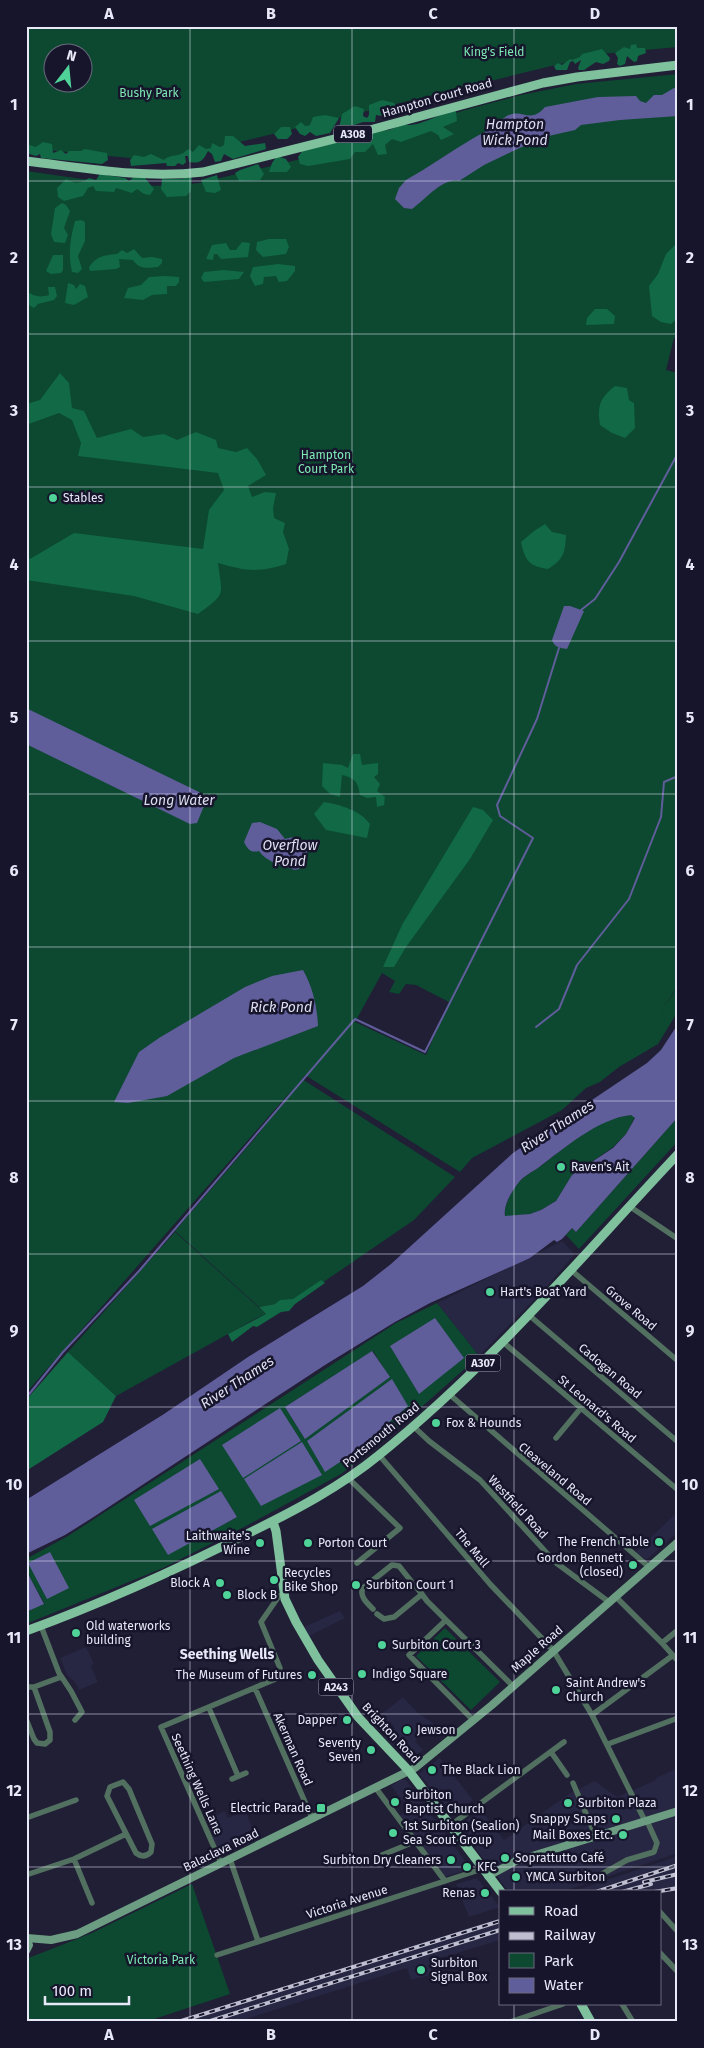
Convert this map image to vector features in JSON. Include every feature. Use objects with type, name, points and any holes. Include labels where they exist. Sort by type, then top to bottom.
[{"type":"main road","name":"Hampton Court Road","points":[[26,161],[136,174],[203,172],[366,131],[543,83],[577,77],[678,66]]},
{"type":"main road","name":"Portsmouth Road","points":[[26,1631],[104,1602],[184,1566],[272,1522],[348,1478],[413,1426],[504,1343],[678,1154]]},
{"type":"main road","name":"Brighton Road","points":[[272,1522],[276,1531],[285,1599],[296,1622],[338,1690],[358,1717],[409,1771],[499,1890]]},
{"type":"main road","points":[[582,2006],[591,2022]]},
{"type":"street","points":[[629,1206],[678,1239]]},
{"type":"street","name":"Grove Road","points":[[571,1270],[678,1361]]},
{"type":"street","name":"Cadogan Road","points":[[530,1316],[678,1442]]},
{"type":"street","name":"St Leonard's Road","points":[[504,1343],[678,1490]]},
{"type":"street","name":"Cleaveland Road","points":[[448,1394],[649,1567]]},
{"type":"street","points":[[556,1438],[581,1408]]},
{"type":"street","name":"Westfield Road","points":[[413,1426],[429,1441],[480,1480],[555,1562],[612,1599],[662,1643],[678,1662]]},
{"type":"street","name":"The Mall","points":[[379,1455],[490,1584],[553,1650],[608,1744],[657,1843],[654,1852],[626,1860],[602,1874]]},
{"type":"street","points":[[348,1478],[400,1528],[358,1563]]},
{"type":"street","name":"Maple Road","points":[[409,1771],[513,1686],[678,1542]]},
{"type":"street","points":[[422,1594],[394,1617],[384,1619],[375,1612],[361,1592],[363,1588],[392,1565],[399,1566],[446,1620],[513,1686]]},
{"type":"street","name":"Seething Wells Lane","points":[[221,1863],[162,1727],[278,1678],[280,1668],[261,1622],[280,1596],[285,1594]]},
{"type":"street","points":[[446,1620],[409,1655],[473,1720]]},
{"type":"street","points":[[41,1626],[61,1677],[82,1712],[75,1720]]},
{"type":"street","points":[[662,1643],[678,1630]]},
{"type":"street","points":[[592,1715],[672,1656]]},
{"type":"street","points":[[26,1687],[34,1687],[61,1677]]},
{"type":"street","points":[[26,1719],[37,1744],[45,1744],[50,1740],[50,1732],[34,1687]]},
{"type":"street","name":"Akerman Road","points":[[255,1688],[312,1818]]},
{"type":"street","points":[[209,1708],[238,1776]]},
{"type":"street","points":[[608,1744],[678,1718]]},
{"type":"street","points":[[451,1825],[564,1742]]},
{"type":"street","points":[[551,1752],[567,1775]]},
{"type":"street","name":"Balaclava Road","points":[[27,1943],[77,1934],[409,1771]]},
{"type":"street","points":[[232,1779],[246,1772]]},
{"type":"street","points":[[118,1782],[123,1782],[128,1786],[152,1844],[151,1852],[143,1856],[136,1853],[126,1834],[107,1796],[108,1789],[118,1782]]},
{"type":"street","points":[[573,1783],[596,1837]]},
{"type":"street","points":[[375,1787],[444,1881]]},
{"type":"street","points":[[26,1818],[76,1800]]},
{"type":"street","points":[[485,1872],[678,1811]]},
{"type":"street","points":[[26,1875],[74,1859],[126,1834]]},
{"type":"street","points":[[382,1855],[414,1842]]},
{"type":"street","points":[[74,1859],[92,1902]]},
{"type":"street","points":[[230,1859],[258,1941]]},
{"type":"street","name":"Victoria Avenue","points":[[217,1955],[444,1881],[485,1872]]},
{"type":"street","points":[[26,1901],[26,1913]]},
{"type":"street","points":[[662,1913],[667,1916],[678,1932]]},
{"type":"street","points":[[662,1955],[677,1968]]},
{"type":"street","points":[[510,2022],[557,2006]]},
{"type":"street","points":[[623,2006],[634,2022]]},
{"type":"shaded area","points":[[562,1241],[575,1254],[549,1284],[479,1356],[437,1303]]},
{"type":"shaded area","points":[[678,1511],[678,1532],[646,1560],[636,1552]]},
{"type":"shaded area","points":[[340,1611],[345,1618],[309,1636],[304,1627]]},
{"type":"shaded area","points":[[86,1647],[94,1664],[91,1666],[98,1682],[79,1690],[75,1682],[67,1675],[60,1658]]},
{"type":"shaded area","points":[[403,1697],[417,1712],[434,1724],[415,1741],[423,1750],[409,1761],[383,1736],[395,1728],[391,1723],[379,1731],[371,1722]]},
{"type":"shaded area","points":[[440,1758],[473,1800],[452,1816],[419,1774]]},
{"type":"shaded area","points":[[678,1768],[678,1853],[567,1890],[507,1890],[458,1826],[481,1810],[504,1840],[569,1794],[595,1781],[617,1797],[654,1781],[658,1777]]},
{"type":"shaded area","points":[[400,1780],[406,1780],[471,1869],[444,1877],[399,1816],[409,1809],[391,1786]]},
{"type":"shaded area","points":[[225,1811],[228,1818],[245,1811],[258,1840],[221,1856],[205,1820]]},
{"type":"shaded area","points":[[678,1856],[678,1890],[662,1894],[662,1890],[577,1890]]},
{"type":"shaded area","points":[[477,1878],[499,1907],[469,1917],[456,1884]]},
{"type":"shaded area","points":[[499,1918],[499,1940],[431,1961],[434,1974],[411,1980],[407,1968],[237,2022],[172,2022]]},
{"type":"green space","name":"Bushy Park","points":[[26,26],[678,26],[678,47],[601,54],[161,161],[26,148]]},
{"type":"green space","points":[[636,44],[637,48],[645,48],[646,53],[638,56],[637,61],[634,62],[627,56],[625,64],[620,66],[617,64],[618,58],[615,53],[624,47],[630,49],[631,45]]},
{"type":"green space","points":[[602,49],[610,58],[609,61],[603,64],[596,62],[584,70],[579,70],[578,68],[581,60],[575,64],[573,61],[570,62],[567,70],[556,70],[554,66],[558,63],[562,65],[570,59],[580,57],[582,54]]},
{"type":"green space","name":"Hampton Court Park","points":[[678,74],[678,338],[674,338],[666,370],[678,373],[678,986],[658,1015],[678,987],[678,1011],[658,1044],[619,1067],[600,1082],[586,1088],[562,1110],[472,1158],[460,1172],[305,1075],[302,1079],[455,1177],[414,1220],[287,1307],[275,1304],[259,1307],[175,1231],[256,1137],[292,1090],[26,1393],[26,171],[124,185],[170,186],[199,183],[348,148],[465,110],[521,95],[576,84]],"holes":[[[382,973],[395,981],[389,992],[399,994],[406,984],[416,985],[449,1002],[426,1055],[355,1022]]]},
{"type":"green space","points":[[382,100],[394,103],[398,108],[382,116],[376,115],[375,122],[363,122],[343,129],[339,128],[342,114],[355,106],[364,109],[363,116],[367,118],[369,115],[369,105]]},
{"type":"green space","points":[[456,111],[457,121],[443,127],[454,134],[441,140],[438,135],[431,131],[401,142],[392,139],[385,145],[387,154],[378,155],[373,144],[365,152],[355,152],[350,159],[308,166],[300,164],[298,157],[303,150],[375,131],[389,130],[404,124],[416,124]]},
{"type":"green space","points":[[325,115],[339,118],[330,133],[316,136],[310,132],[305,136],[300,134],[295,127],[301,122],[305,126],[310,125],[313,117]]},
{"type":"green space","points":[[281,127],[290,127],[292,134],[287,139],[278,139],[274,134]]},
{"type":"green space","points":[[225,136],[233,136],[245,146],[265,143],[266,149],[233,159],[224,154],[221,161],[215,162],[212,154],[208,151],[203,159],[196,163],[189,162],[188,156],[185,156],[186,162],[183,165],[178,163],[175,166],[167,166],[166,163],[131,166],[130,160],[134,155],[144,157],[151,154],[164,160],[181,154],[188,149],[193,152],[199,145],[206,149],[211,148],[212,143],[220,147],[224,145]]},
{"type":"green space","points":[[43,142],[52,144],[53,153],[61,150],[66,154],[69,151],[85,149],[107,153],[108,160],[102,164],[41,158],[40,154],[36,156],[26,153],[26,144],[36,147]]},
{"type":"green space","points":[[277,156],[286,159],[291,167],[287,172],[269,172]]},
{"type":"green space","points":[[258,164],[264,174],[260,180],[239,181],[235,173]]},
{"type":"green space","points":[[100,174],[125,178],[129,181],[134,177],[145,178],[154,189],[150,195],[144,194],[137,189],[132,193],[116,188],[114,192],[96,191],[93,186],[88,188],[83,196],[64,201],[58,197],[57,188],[66,179],[78,183],[89,178],[96,180]]},
{"type":"green space","points":[[217,175],[221,190],[215,193],[206,192],[201,180]]},
{"type":"green space","points":[[192,176],[191,191],[186,196],[167,197],[161,189],[162,179],[182,179]]},
{"type":"green space","points":[[62,203],[70,211],[64,228],[68,235],[65,243],[54,242],[51,234],[55,208]]},
{"type":"green space","points":[[81,220],[85,222],[85,241],[78,256],[82,269],[78,273],[72,272],[70,246],[75,221]]},
{"type":"green space","points":[[269,239],[286,239],[289,247],[286,254],[263,257],[256,250],[257,242]]},
{"type":"green space","points":[[242,242],[250,243],[248,257],[221,259],[217,254],[214,254],[213,260],[206,259],[212,245],[226,243],[230,250],[236,250]]},
{"type":"green space","points":[[678,242],[678,318],[671,324],[661,322],[652,316],[649,286],[658,274],[666,254]]},
{"type":"green space","points":[[134,249],[142,258],[162,259],[162,263],[158,267],[144,268],[133,260],[119,259],[120,267],[116,269],[90,271],[89,267],[98,258],[117,254],[122,250],[127,253]]},
{"type":"green space","points":[[53,255],[63,255],[63,270],[61,273],[51,274],[46,271]]},
{"type":"green space","points":[[278,264],[295,266],[295,271],[287,281],[279,282],[276,276],[264,277],[263,284],[255,286],[250,276],[253,267]]},
{"type":"green space","points":[[223,270],[244,272],[239,279],[204,282],[201,278],[204,272]]},
{"type":"green space","points":[[149,277],[179,277],[179,282],[176,286],[167,286],[167,294],[152,295],[143,300],[124,298],[128,288],[141,285]]},
{"type":"green space","points":[[68,283],[74,285],[76,289],[80,284],[85,286],[88,297],[74,305],[65,303]]},
{"type":"green space","points":[[48,287],[55,287],[57,296],[54,300],[38,304],[34,308],[27,304],[26,291],[37,296],[45,296],[49,295]]},
{"type":"green space","points":[[595,309],[607,309],[615,316],[614,324],[586,325],[587,318]]},
{"type":"green space","points":[[60,373],[69,383],[72,408],[84,411],[97,438],[131,429],[143,437],[164,434],[177,440],[196,432],[216,440],[218,448],[236,452],[247,448],[257,459],[266,475],[248,486],[252,497],[265,492],[276,493],[273,508],[274,518],[285,523],[283,532],[289,549],[286,564],[267,569],[252,570],[218,563],[221,582],[220,593],[214,602],[198,614],[134,596],[26,580],[26,558],[30,559],[74,533],[203,549],[209,510],[224,490],[218,473],[78,456],[81,443],[72,420],[59,413],[26,425],[26,404],[40,400]]},
{"type":"green space","points":[[615,386],[627,388],[629,400],[634,403],[635,428],[625,438],[612,433],[600,425],[599,407],[606,394]]},
{"type":"green space","points":[[545,524],[552,532],[566,535],[563,555],[548,569],[529,562],[524,554],[521,542]]},
{"type":"green space","points":[[353,754],[360,754],[362,765],[378,763],[378,774],[374,777],[380,784],[377,791],[385,797],[384,805],[377,807],[376,797],[367,798],[360,795],[355,781],[346,776],[342,775],[340,797],[330,794],[322,786],[323,763],[342,765],[348,768]]},
{"type":"green space","points":[[324,802],[349,809],[366,819],[370,824],[367,838],[326,830],[314,814]]},
{"type":"green space","points":[[473,807],[483,810],[493,820],[470,859],[406,947],[394,967],[383,967],[402,925]]},
{"type":"green space","name":"Raven's Ait","points":[[631,1115],[635,1117],[626,1134],[612,1148],[572,1175],[556,1201],[530,1214],[505,1217],[505,1208],[509,1198],[524,1177],[595,1127],[619,1117]]},
{"type":"green space","points":[[678,1117],[678,1141],[579,1249],[566,1235],[572,1228],[576,1232]]},
{"type":"green space","points":[[175,1232],[266,1314],[116,1396],[68,1352]]},
{"type":"green space","points":[[321,1280],[325,1283],[295,1304],[289,1311],[281,1312],[257,1327],[253,1326],[232,1342],[228,1334],[266,1314],[259,1307],[275,1304],[280,1300],[293,1299]]},
{"type":"green space","points":[[437,1303],[479,1356],[381,1443],[341,1474],[248,1525],[163,1568],[26,1624],[26,1612],[44,1603],[26,1570],[26,1559],[68,1536],[396,1323]],"holes":[[[373,1351],[389,1377],[305,1438],[285,1407]],[[221,1491],[237,1517],[209,1532]]]},
{"type":"green space","points":[[68,1352],[116,1396],[103,1422],[26,1471],[26,1400]]},
{"type":"green space","points":[[445,1628],[500,1682],[471,1710],[416,1656]]},
{"type":"green space","name":"Victoria Park","points":[[192,1884],[230,1994],[145,2022],[26,2022],[26,1959],[92,1933]]},
{"type":"water","name":"Hampton Wick Pond","points":[[674,88],[678,89],[678,116],[581,125],[575,130],[544,137],[484,165],[459,181],[447,182],[434,190],[412,209],[404,208],[395,199],[399,188],[406,180],[496,126],[504,118],[515,113],[534,115],[545,107],[598,97],[636,96],[640,101],[646,103],[654,95],[662,95]]},
{"type":"water","points":[[564,606],[584,611],[567,649],[556,646],[552,640]]},
{"type":"water","name":"Long Water","points":[[26,708],[205,796],[206,801],[197,823],[190,824],[26,744]]},
{"type":"water","name":"Overflow Pond","points":[[260,822],[277,829],[285,839],[293,837],[307,844],[307,853],[299,869],[295,870],[275,863],[259,851],[254,852],[248,849],[244,842],[252,823]]},
{"type":"water","name":"Rick Pond","points":[[303,970],[314,997],[318,1026],[234,1058],[167,1096],[128,1103],[114,1102],[139,1052],[159,1038],[245,987],[272,976]]},
{"type":"water","name":"River Thames","points":[[678,1024],[678,1117],[576,1232],[572,1228],[562,1239],[557,1242],[554,1240],[530,1258],[430,1303],[395,1322],[325,1365],[65,1535],[26,1554],[26,1500],[164,1414],[248,1357],[363,1286],[391,1264],[513,1153],[647,1063],[661,1050]],"holes":[[[631,1115],[635,1118],[626,1134],[613,1148],[572,1175],[556,1201],[530,1214],[505,1216],[505,1207],[509,1198],[519,1182],[526,1176],[594,1128],[619,1117]]]},
{"type":"water","points":[[435,1318],[464,1358],[419,1394],[390,1346]]},
{"type":"water","points":[[372,1351],[390,1377],[305,1439],[285,1407]]},
{"type":"water","points":[[392,1379],[408,1406],[352,1454],[325,1472],[307,1441]]},
{"type":"water","points":[[280,1408],[301,1441],[243,1478],[222,1445]]},
{"type":"water","points":[[302,1442],[322,1475],[261,1506],[244,1479]]},
{"type":"water","points":[[200,1459],[219,1489],[150,1526],[134,1500]]},
{"type":"water","points":[[221,1491],[237,1517],[168,1555],[152,1529]]},
{"type":"water","points":[[50,1552],[69,1588],[47,1599],[28,1563]]},
{"type":"water","points":[[26,1570],[44,1604],[26,1612]]},
{"type":"waterway","points":[[581,610],[595,599],[619,562],[678,453]]},
{"type":"waterway","points":[[26,1398],[63,1352],[139,1271],[355,1019],[425,1052],[533,838],[500,816],[497,805],[537,719],[559,648]]},
{"type":"waterway","points":[[536,1027],[559,1009],[577,965],[629,899],[661,817],[664,782],[678,776]]},
{"type":"railway","points":[[602,1890],[678,1865]]},
{"type":"railway","points":[[644,1882],[678,1874]]},
{"type":"railway","points":[[629,1890],[651,1884]]},
{"type":"railway","points":[[662,1891],[678,1888]]},
{"type":"railway","points":[[178,2022],[499,1921]]},
{"type":"railway","points":[[207,2022],[499,1930]]},
{"type":"place","name":"Stables","points":[[53,498]]},
{"type":"place","name":"Raven's Ait","points":[[561,1167]]},
{"type":"place","name":"Hart's Boat Yard","points":[[490,1292]]},
{"type":"place","name":"Fox & Hounds","points":[[436,1423]]},
{"type":"place","name":"The French Table","points":[[659,1542]]},
{"type":"place","name":"Laithwaite's Wine","points":[[260,1543]]},
{"type":"place","name":"Porton Court","points":[[308,1543]]},
{"type":"place","name":"Gordon Bennett (closed)","points":[[633,1565]]},
{"type":"place","name":"Recycles Bike Shop","points":[[274,1580]]},
{"type":"place","name":"Block A","points":[[220,1583]]},
{"type":"place","name":"Surbiton Court 1","points":[[356,1585]]},
{"type":"place","name":"Block B","points":[[227,1595]]},
{"type":"place","name":"Old waterworks building","points":[[76,1633]]},
{"type":"place","name":"Surbiton Court 3","points":[[382,1645]]},
{"type":"place","name":"Indigo Square","points":[[362,1674]]},
{"type":"place","name":"The Museum of Futures","points":[[312,1675]]},
{"type":"place","name":"Saint Andrew's Church","points":[[556,1690]]},
{"type":"place","name":"Dapper","points":[[347,1720]]},
{"type":"place","name":"Jewson","points":[[407,1730]]},
{"type":"place","name":"Seventy Seven","points":[[371,1750]]},
{"type":"place","name":"The Black Lion","points":[[432,1770]]},
{"type":"place","name":"Surbiton Baptist Church","points":[[395,1802]]},
{"type":"place","name":"Surbiton Plaza","points":[[568,1803]]},
{"type":"place","name":"Electric Parade","points":[[321,1808]]},
{"type":"place","name":"Snappy Snaps","points":[[616,1819]]},
{"type":"place","name":"1st Surbiton (Sealion) Sea Scout Group","points":[[393,1833]]},
{"type":"place","name":"Mail Boxes Etc.","points":[[623,1835]]},
{"type":"place","name":"Soprattutto Café","points":[[505,1858]]},
{"type":"place","name":"Surbiton Dry Cleaners","points":[[451,1860]]},
{"type":"place","name":"KFC","points":[[467,1867]]},
{"type":"place","name":"YMCA Surbiton","points":[[516,1877]]},
{"type":"place","name":"Renas","points":[[485,1893]]},
{"type":"place","name":"Surbiton Signal Box","points":[[421,1970]]},
{"type":"district","name":"Seething Wells","points":[[227,1654]]},
{"type":"park label","name":"King's Field","points":[[494,52]]}]
